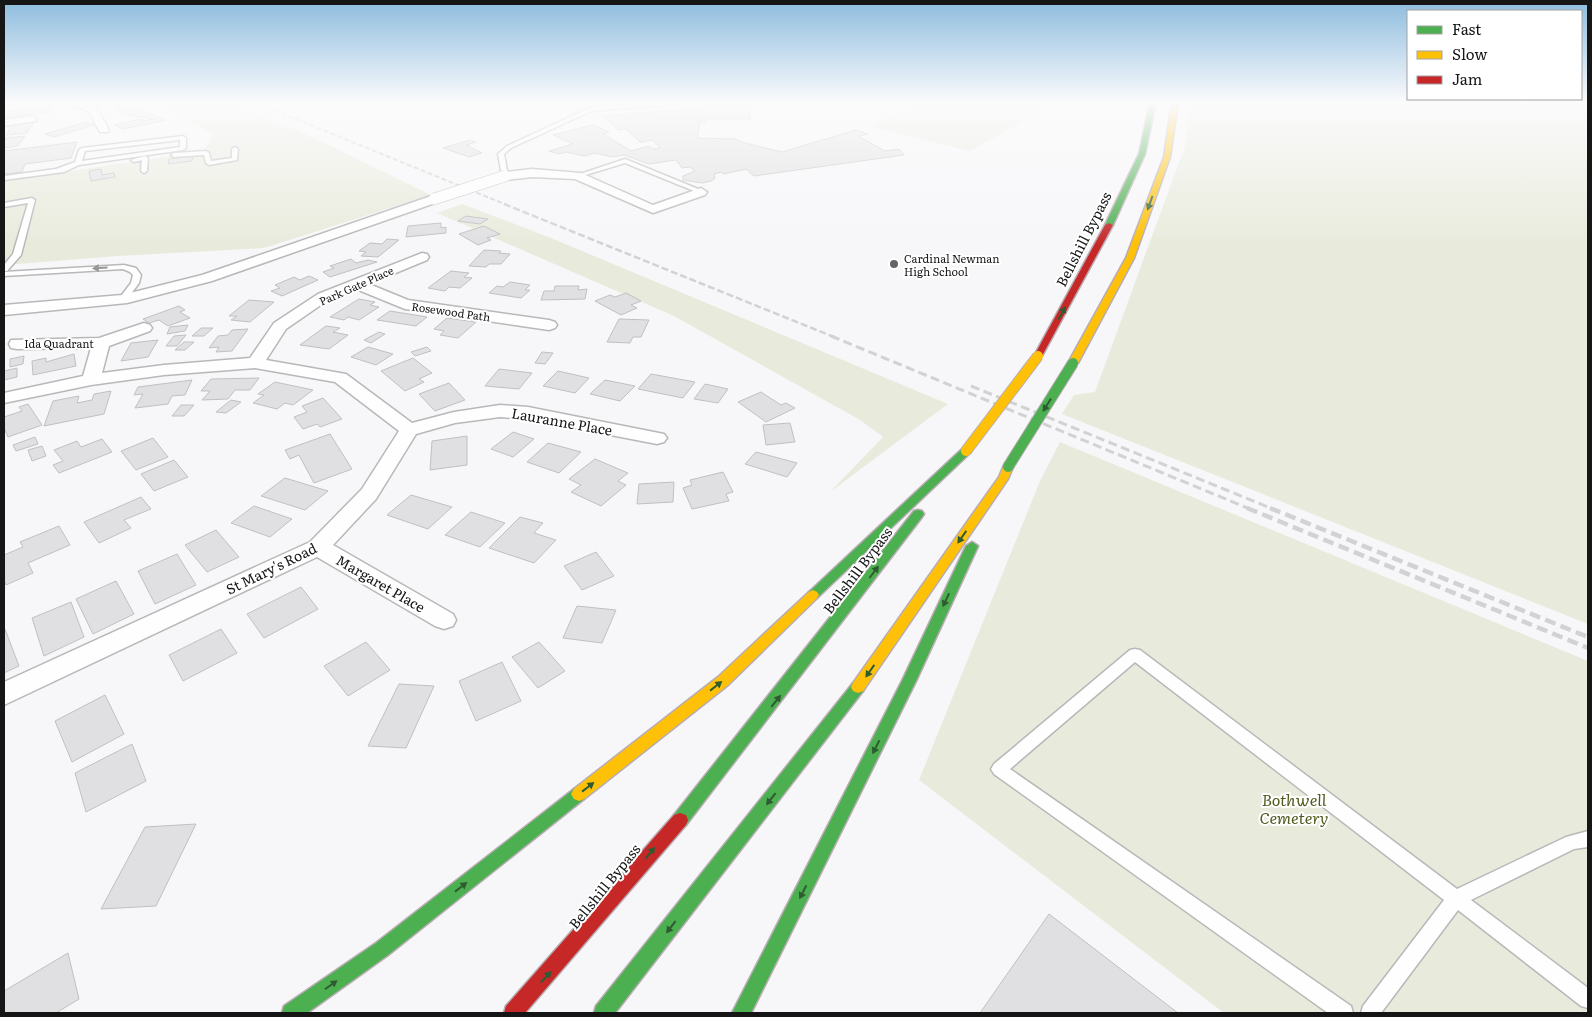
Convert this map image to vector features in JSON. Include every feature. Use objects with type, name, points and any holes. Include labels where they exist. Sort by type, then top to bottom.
[{"type":"highway","name":"Bellshill Bypass","points":[[513,1013],[573,948],[788,686],[1038,356],[1101,243],[1143,149]]},
{"type":"highway","points":[[603,1013],[868,674],[1006,472],[1073,364],[1130,258],[1168,149]]},
{"type":"highway","points":[[291,1013],[382,949],[723,681],[966,451]]},
{"type":"highway","points":[[741,1013],[909,681],[1006,472]]},
{"type":"street","points":[[4,310],[122,300],[208,278],[505,176],[532,173],[576,176],[653,210],[701,192]]},
{"type":"street","name":"Park Gate Place","points":[[255,363],[280,326],[323,297],[422,257]]},
{"type":"street","name":"Rosewood Path","points":[[357,284],[405,304],[549,325]]},
{"type":"street","name":"Ida Quadrant","points":[[17,344],[101,343],[144,328]]},
{"type":"street","name":"Ida Quadrant","points":[[91,380],[101,343]]},
{"type":"street","points":[[4,398],[91,380],[164,370],[255,363],[340,378],[408,430]]},
{"type":"street","name":"Lauranne Place","points":[[408,430],[454,418],[500,411],[528,412],[657,438]]},
{"type":"street","name":"St Mary's Road","points":[[4,694],[318,547],[369,494],[408,430]]},
{"type":"street","name":"Margaret Place","points":[[318,547],[444,620]]},
{"type":"lane","points":[[78,163],[82,150],[87,149]]},
{"type":"lane","points":[[57,171],[78,163],[173,149]]},
{"type":"lane","points":[[4,178],[145,158],[206,153],[209,163],[235,159],[235,149]]},
{"type":"lane","points":[[505,176],[501,154],[506,149]]},
{"type":"lane","points":[[144,171],[145,158]]},
{"type":"lane","points":[[576,176],[625,161],[701,192]]},
{"type":"lane","points":[[4,205],[32,200],[17,255],[4,269]]},
{"type":"lane","points":[[4,274],[124,267],[133,270],[137,275],[135,283],[122,300]]},
{"type":"lane","points":[[1344,1013],[999,769],[1135,654],[1588,999]]},
{"type":"lane","points":[[1370,1013],[1456,898],[1572,842],[1588,839]]},
{"type":"green space","points":[[205,149],[338,149],[431,195],[264,248],[118,256],[4,265],[4,181]]},
{"type":"green space","points":[[1184,149],[1588,149],[1588,624],[1062,414],[1074,395],[1095,392]]},
{"type":"green space","points":[[462,204],[551,238],[948,404],[830,492],[883,437],[860,420],[674,316],[437,213]]},
{"type":"green space","name":"Bothwell Cemetery","points":[[1060,442],[1588,661],[1588,1013],[1224,1013],[919,780],[1040,481]]},
{"type":"building","points":[[74,149],[71,158],[25,164],[22,172],[4,174],[4,151]]},
{"type":"building","points":[[447,149],[475,149],[482,153],[469,157]]},
{"type":"building","points":[[628,149],[631,151],[772,149],[782,152],[791,149],[885,151],[899,149],[904,155],[754,176],[746,169],[724,174],[721,172],[714,174],[715,178],[711,181],[702,183],[683,180],[683,176],[695,171],[690,167],[682,168],[676,160],[649,164],[625,155],[612,157],[595,153],[584,156],[566,152],[559,154],[549,151]]},
{"type":"building","points":[[193,156],[192,161],[168,164],[169,159]]},
{"type":"building","points":[[101,169],[102,175],[114,173],[115,177],[91,181],[89,171]]},
{"type":"building","points":[[466,216],[488,219],[480,224],[458,221]]},
{"type":"building","points":[[441,223],[441,228],[446,227],[446,233],[406,237],[408,226]]},
{"type":"building","points":[[484,226],[500,234],[487,238],[491,240],[478,245],[459,234]]},
{"type":"building","points":[[387,239],[399,240],[378,257],[361,256],[366,252],[359,251],[370,243],[382,244]]},
{"type":"building","points":[[484,250],[501,251],[499,253],[510,254],[501,264],[489,264],[486,267],[469,266]]},
{"type":"building","points":[[351,259],[356,263],[368,260],[377,262],[330,277],[323,272],[334,268],[330,266]]},
{"type":"building","points":[[451,271],[469,273],[464,277],[472,278],[460,288],[449,287],[445,291],[428,288]]},
{"type":"building","points":[[309,276],[318,280],[282,296],[271,291],[280,288],[275,285],[294,277],[300,280]]},
{"type":"building","points":[[510,282],[530,285],[525,290],[530,290],[521,298],[489,293],[497,286],[503,287]]},
{"type":"building","points":[[555,286],[579,286],[578,290],[587,289],[585,299],[541,300],[544,291],[554,291]]},
{"type":"building","points":[[626,293],[641,301],[631,305],[637,308],[621,315],[595,301],[610,295],[615,297]]},
{"type":"building","points":[[359,299],[375,302],[370,305],[379,307],[359,320],[348,317],[344,320],[330,317]]},
{"type":"building","points":[[249,300],[274,302],[250,322],[231,320],[237,316],[229,316]]},
{"type":"building","points":[[179,306],[185,310],[180,312],[190,318],[168,326],[159,320],[149,323],[143,319]]},
{"type":"building","points":[[390,311],[427,317],[416,326],[377,320]]},
{"type":"building","points":[[447,318],[476,322],[458,338],[440,335],[444,331],[434,329]]},
{"type":"building","points":[[619,319],[649,320],[641,337],[633,337],[630,343],[607,342]]},
{"type":"building","points":[[188,325],[185,331],[167,334],[170,327]]},
{"type":"building","points":[[326,326],[340,328],[333,332],[348,335],[329,349],[300,345]]},
{"type":"building","points":[[201,328],[213,328],[204,336],[192,336]]},
{"type":"building","points":[[248,329],[232,351],[216,352],[219,347],[209,348],[218,336],[228,335],[232,330]]},
{"type":"building","points":[[379,332],[385,334],[371,343],[364,340]]},
{"type":"building","points":[[186,335],[177,346],[166,346],[174,336]]},
{"type":"building","points":[[158,340],[148,357],[121,361],[131,343]]},
{"type":"building","points":[[184,342],[194,342],[185,350],[175,350]]},
{"type":"building","points":[[368,347],[393,354],[376,365],[351,357]]},
{"type":"building","points":[[427,347],[431,351],[415,356],[411,352]]},
{"type":"building","points":[[542,352],[553,353],[545,364],[535,363]]},
{"type":"building","points":[[74,354],[76,366],[33,375],[32,361],[46,358],[46,362]]},
{"type":"building","points":[[24,356],[23,364],[10,367],[10,359]]},
{"type":"building","points":[[413,358],[432,373],[419,379],[424,382],[405,391],[381,371]]},
{"type":"building","points":[[17,368],[17,377],[4,380],[4,371]]},
{"type":"building","points":[[499,369],[532,373],[519,389],[485,386]]},
{"type":"building","points":[[558,371],[589,378],[575,393],[543,386]]},
{"type":"building","points":[[651,374],[695,382],[683,398],[638,389]]},
{"type":"building","points":[[259,378],[250,390],[235,390],[228,399],[202,400],[210,391],[201,391],[211,379]]},
{"type":"building","points":[[192,380],[185,395],[172,396],[168,404],[135,408],[143,394],[134,395],[138,387]]},
{"type":"building","points":[[605,380],[635,386],[620,401],[590,394]]},
{"type":"building","points":[[275,382],[313,390],[293,405],[285,403],[277,409],[253,403],[264,395],[258,394]]},
{"type":"building","points":[[449,383],[465,400],[435,411],[419,394]]},
{"type":"building","points":[[705,384],[728,389],[718,403],[694,399]]},
{"type":"building","points":[[111,391],[104,414],[44,426],[53,401],[79,396],[77,403],[92,400],[94,394]]},
{"type":"building","points":[[761,392],[781,405],[786,403],[795,408],[766,422],[738,402]]},
{"type":"building","points":[[323,398],[342,419],[320,427],[317,424],[303,429],[294,417],[307,412],[302,406]]},
{"type":"building","points":[[231,400],[241,402],[226,413],[216,412]]},
{"type":"building","points":[[28,404],[42,425],[8,437],[4,428],[4,417],[22,411],[19,407]]},
{"type":"building","points":[[181,405],[194,405],[184,416],[172,416]]},
{"type":"building","points":[[790,423],[795,442],[766,445],[763,425]]},
{"type":"building","points":[[513,432],[534,439],[513,457],[491,449]]},
{"type":"building","points":[[330,434],[352,469],[314,483],[299,455],[290,459],[285,450]]},
{"type":"building","points":[[467,436],[467,465],[430,470],[432,441]]},
{"type":"building","points":[[35,437],[38,444],[16,451],[13,445]]},
{"type":"building","points":[[153,438],[168,457],[136,470],[121,451]]},
{"type":"building","points":[[102,439],[112,452],[59,473],[53,465],[63,461],[54,450],[77,441],[81,447]]},
{"type":"building","points":[[548,443],[581,452],[559,473],[527,462]]},
{"type":"building","points":[[42,446],[46,456],[32,461],[28,450]]},
{"type":"building","points":[[756,452],[797,463],[787,477],[745,464]]},
{"type":"building","points":[[595,459],[628,473],[618,481],[626,485],[601,506],[571,492],[581,485],[569,479]]},
{"type":"building","points":[[174,460],[188,477],[154,491],[141,474]]},
{"type":"building","points":[[723,472],[733,492],[726,494],[729,501],[692,509],[683,488],[692,485],[690,480]]},
{"type":"building","points":[[285,478],[328,491],[305,510],[261,496]]},
{"type":"building","points":[[674,482],[673,502],[637,504],[639,484]]},
{"type":"building","points":[[411,495],[452,507],[428,529],[387,515]]},
{"type":"building","points":[[141,497],[151,509],[124,520],[131,528],[99,543],[84,522]]},
{"type":"building","points":[[254,506],[292,519],[270,537],[231,523]]},
{"type":"building","points":[[471,512],[505,523],[480,547],[445,535]]},
{"type":"building","points":[[520,517],[543,523],[534,533],[556,540],[534,563],[489,548]]},
{"type":"building","points":[[59,526],[70,545],[28,563],[33,573],[6,585],[4,580],[4,555],[23,547],[20,542]]},
{"type":"building","points":[[216,530],[239,557],[207,572],[185,545]]},
{"type":"building","points":[[596,552],[614,576],[582,590],[564,566]]},
{"type":"building","points":[[177,554],[196,585],[155,604],[138,571]]},
{"type":"building","points":[[116,581],[134,614],[93,634],[76,599]]},
{"type":"building","points":[[301,587],[318,609],[264,638],[247,614]]},
{"type":"building","points":[[71,602],[84,637],[44,656],[32,618]]},
{"type":"building","points":[[577,606],[616,610],[602,643],[563,638]]},
{"type":"building","points":[[4,629],[19,666],[4,673]]},
{"type":"building","points":[[221,629],[237,653],[183,681],[169,655]]},
{"type":"building","points":[[366,642],[390,670],[348,696],[324,666]]},
{"type":"building","points":[[539,642],[565,671],[538,688],[512,657]]},
{"type":"building","points":[[502,662],[521,701],[476,721],[459,681]]},
{"type":"building","points":[[399,684],[434,686],[406,748],[368,746]]},
{"type":"building","points":[[105,695],[124,734],[72,762],[55,721]]},
{"type":"building","points":[[132,744],[146,781],[86,812],[75,773]]},
{"type":"building","points":[[196,824],[156,906],[101,909],[145,827]]},
{"type":"building","points":[[1049,914],[1178,1013],[980,1013]]},
{"type":"building","points":[[68,953],[79,999],[56,1013],[4,1013],[4,991]]},
{"type":"railway","points":[[371,149],[507,205]]},
{"type":"railway","points":[[504,204],[834,337]]},
{"type":"railway","points":[[831,336],[1250,509]]},
{"type":"railway","points":[[971,386],[1273,509]]},
{"type":"railway","points":[[1247,508],[1588,648]]},
{"type":"railway","points":[[1270,508],[1588,637]]},
{"type":"traffic: fast","points":[[1109,225],[1143,149]]},
{"type":"traffic: fast","points":[[1008,467],[1073,363]]},
{"type":"traffic: fast","points":[[813,595],[966,451]]},
{"type":"traffic: fast","points":[[680,820],[918,514]]},
{"type":"traffic: fast","points":[[741,1013],[909,681],[972,546]]},
{"type":"traffic: fast","points":[[603,1013],[858,687]]},
{"type":"traffic: fast","points":[[291,1013],[382,949],[579,794]]},
{"type":"traffic: slow","points":[[1073,363],[1130,258],[1168,149]]},
{"type":"traffic: slow","points":[[966,451],[1038,356]]},
{"type":"traffic: slow","points":[[858,687],[1004,477],[1008,467]]},
{"type":"traffic: slow","points":[[579,794],[723,681],[813,595]]},
{"type":"traffic: jam","points":[[1038,356],[1109,225]]},
{"type":"traffic: jam","points":[[513,1013],[680,820]]},
{"type":"place","name":"Cardinal Newman High School","points":[[894,264]]}]
